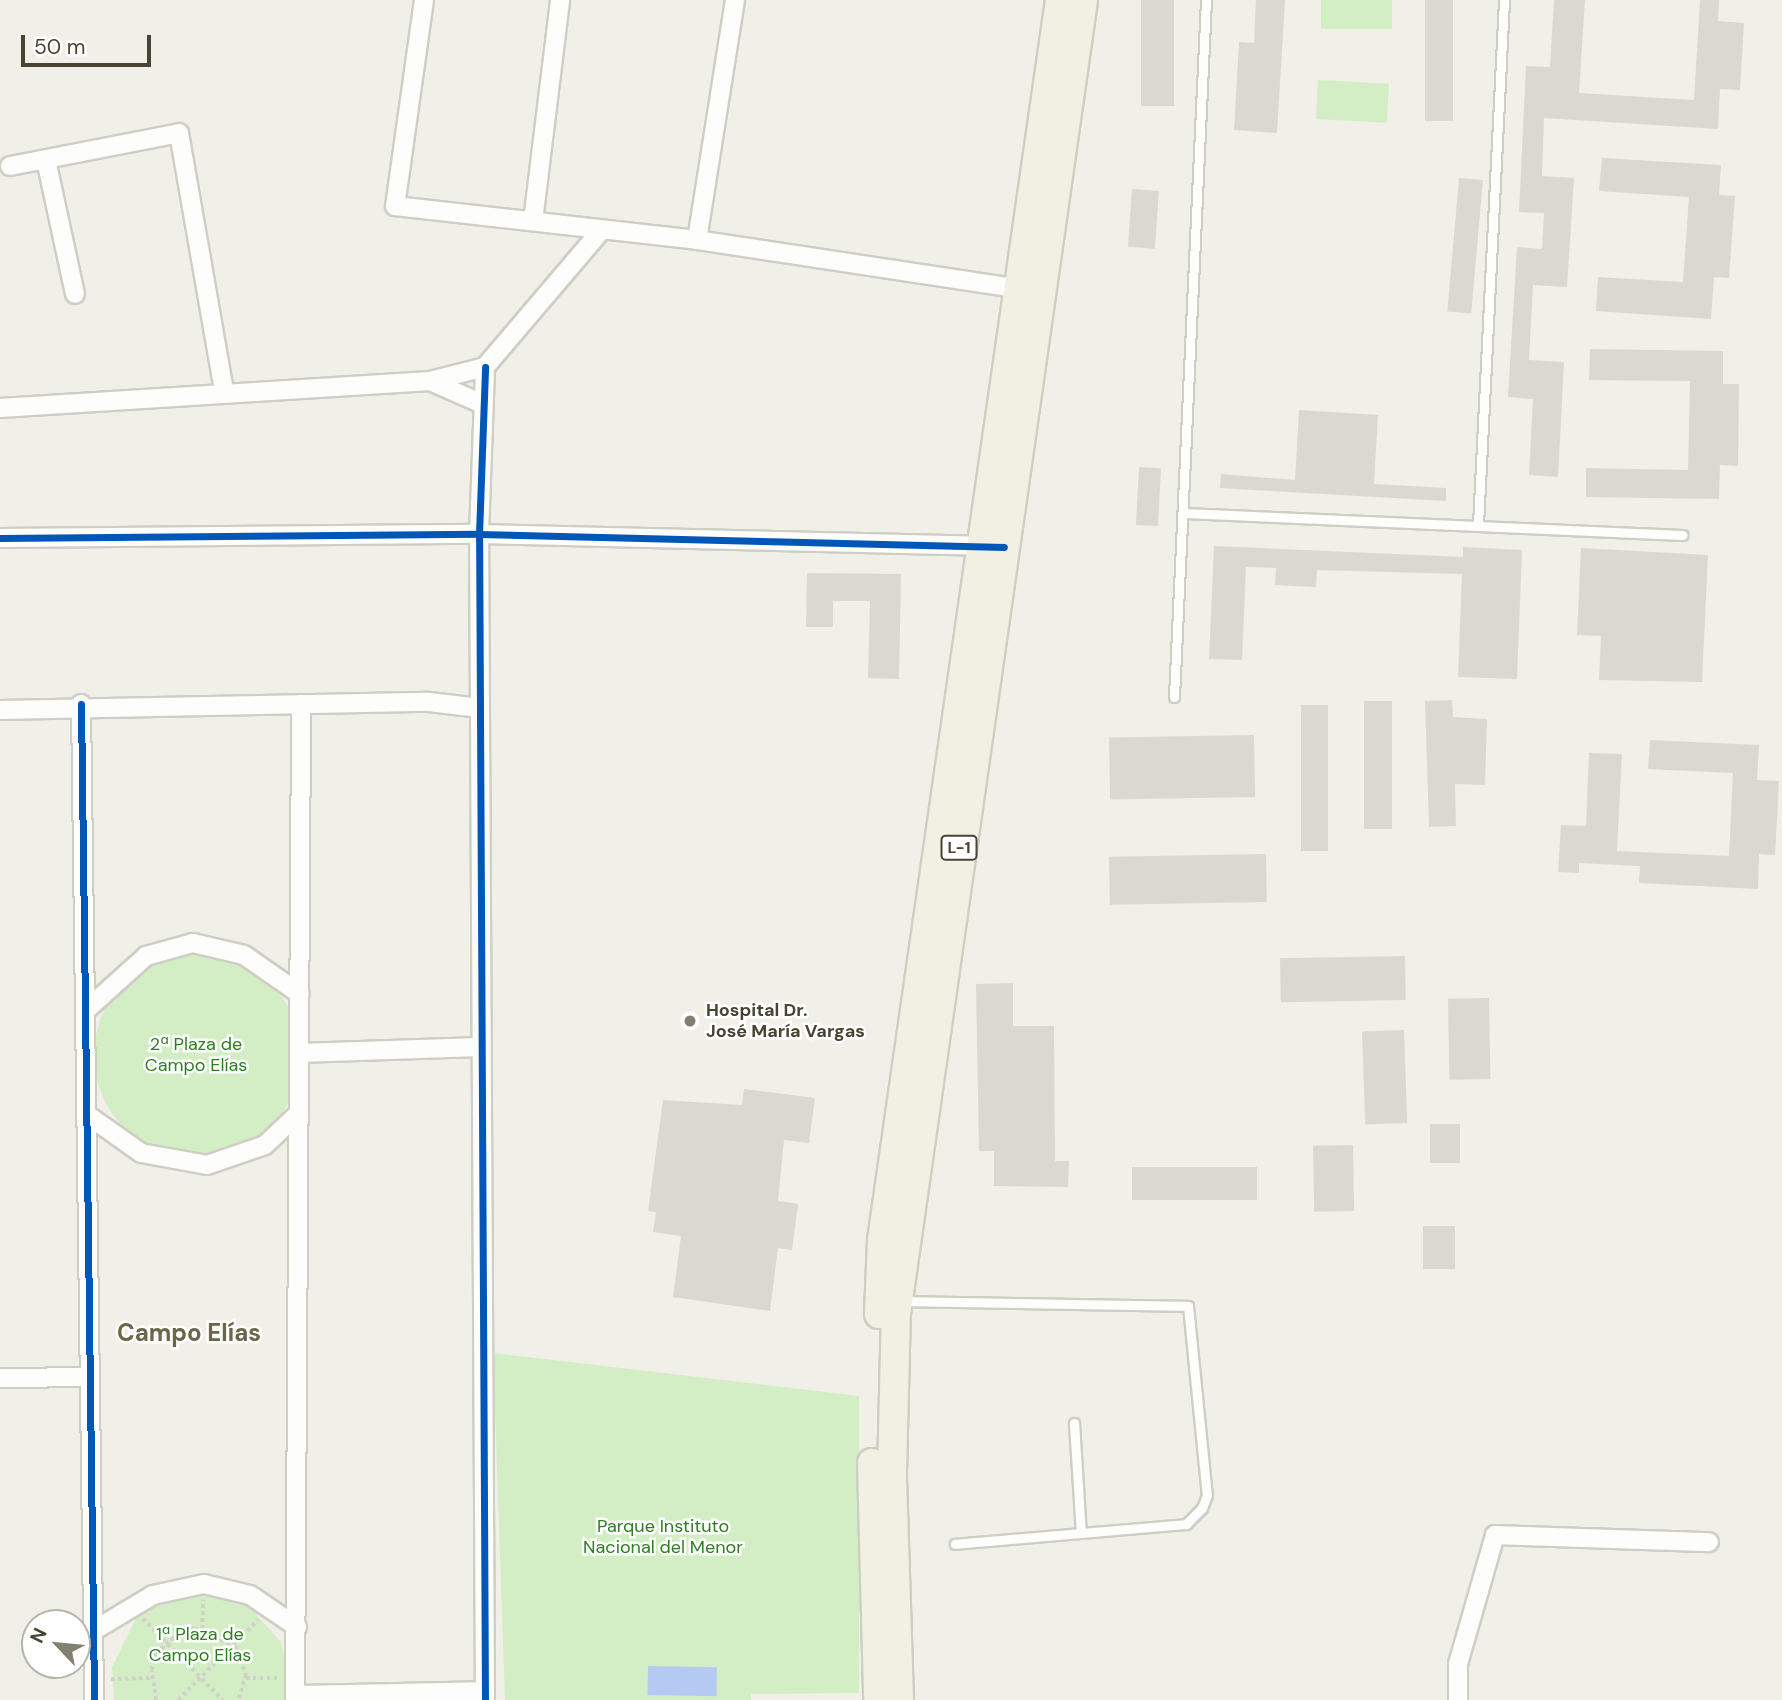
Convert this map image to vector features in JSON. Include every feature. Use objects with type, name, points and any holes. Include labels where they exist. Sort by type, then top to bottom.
[{"type":"main road","name":"L-1","points":[[899,1700],[892,1474],[898,1301],[992,546],[1021,289],[1060,0]]},
{"type":"main road","name":"L-1","points":[[878,1700],[872,1470],[882,1240],[992,546],[1083,0]]},
{"type":"street","points":[[424,0],[395,206],[533,221],[600,232],[697,240],[1021,289]]},
{"type":"street","points":[[533,221],[560,0]]},
{"type":"street","points":[[697,240],[734,0]]},
{"type":"street","points":[[10,166],[179,133],[224,391]]},
{"type":"street","points":[[46,160],[75,294]]},
{"type":"street","points":[[301,704],[296,1691],[484,1695],[479,1047],[480,402],[485,368],[600,232]]},
{"type":"street","points":[[0,408],[224,391],[430,381],[485,368]]},
{"type":"street","points":[[430,381],[480,402]]},
{"type":"street","points":[[0,538],[479,534],[992,546]]},
{"type":"street","points":[[0,710],[81,704],[301,704],[480,708]]},
{"type":"street","points":[[81,704],[94,1700]]},
{"type":"street","points":[[85,1011],[146,956],[193,943],[244,955],[300,994]]},
{"type":"street","points":[[300,1053],[479,1047]]},
{"type":"street","points":[[86,1114],[141,1153],[207,1165],[265,1145],[299,1113]]},
{"type":"street","points":[[0,1378],[90,1377]]},
{"type":"street","points":[[1458,1700],[1458,1664],[1495,1535],[1709,1542]]},
{"type":"street","points":[[93,1631],[153,1595],[204,1584],[250,1595],[297,1627]]},
{"type":"lane","points":[[1174,697],[1206,0]]},
{"type":"lane","points":[[1478,525],[1504,0]]},
{"type":"lane","points":[[1183,513],[1683,536]]},
{"type":"lane","points":[[898,1301],[1188,1306],[1207,1495],[1202,1508],[1186,1524],[956,1544]]},
{"type":"lane","points":[[1074,1423],[1081,1533]]},
{"type":"path","points":[[202,1629],[204,1584]]},
{"type":"path","points":[[132,1607],[223,1700]]},
{"type":"path","points":[[178,1700],[269,1608]]},
{"type":"path","points":[[156,1700],[151,1678],[166,1642],[202,1629],[233,1644],[246,1678],[239,1700]]},
{"type":"path","points":[[94,1679],[151,1678]]},
{"type":"path","points":[[246,1678],[296,1691]]},
{"type":"green space","points":[[1321,0],[1392,0],[1392,29],[1321,29]]},
{"type":"green space","points":[[1318,80],[1389,84],[1387,123],[1316,119]]},
{"type":"green space","name":"2ª Plaza de Campo Elías","points":[[197,952],[236,960],[270,982],[292,1016],[300,1055],[292,1094],[270,1128],[236,1150],[197,1158],[158,1150],[124,1128],[102,1094],[94,1055],[102,1016],[124,982],[158,960]]},
{"type":"green space","name":"Parque Instituto Nacional del Menor","points":[[493,1353],[859,1396],[859,1693],[751,1694],[751,1700],[505,1700]]},
{"type":"green space","name":"1ª Plaza de Campo Elías","points":[[216,1591],[243,1600],[281,1642],[288,1670],[285,1700],[114,1700],[112,1667],[137,1616],[160,1599]]},
{"type":"water","points":[[648,1666],[717,1667],[716,1696],[647,1695]]},
{"type":"building","points":[[1141,0],[1174,0],[1174,106],[1141,106]]},
{"type":"building","points":[[1256,0],[1285,0],[1277,133],[1234,130],[1239,42],[1254,43]]},
{"type":"building","points":[[1425,0],[1453,0],[1453,121],[1425,121]]},
{"type":"building","points":[[1554,0],[1585,0],[1579,93],[1694,100],[1700,0],[1719,0],[1718,21],[1744,23],[1740,90],[1720,89],[1718,129],[1544,118],[1542,176],[1574,178],[1567,287],[1533,285],[1529,360],[1564,362],[1558,477],[1529,475],[1533,399],[1508,397],[1517,247],[1542,249],[1544,213],[1519,212],[1526,66],[1550,67]]},
{"type":"building","points":[[1602,158],[1721,165],[1719,195],[1735,196],[1729,278],[1714,277],[1711,319],[1596,311],[1598,277],[1683,282],[1689,197],[1599,191]]},
{"type":"building","points":[[1459,178],[1483,180],[1471,314],[1447,311]]},
{"type":"building","points":[[1132,189],[1159,191],[1155,249],[1128,247]]},
{"type":"building","points":[[1590,349],[1723,351],[1723,384],[1739,384],[1738,466],[1720,465],[1719,499],[1586,497],[1586,468],[1688,470],[1690,381],[1589,380]]},
{"type":"building","points":[[1299,410],[1378,415],[1374,484],[1446,488],[1446,501],[1220,488],[1221,474],[1295,480]]},
{"type":"building","points":[[1139,467],[1161,468],[1158,526],[1136,525]]},
{"type":"building","points":[[1214,546],[1463,557],[1463,547],[1522,550],[1517,679],[1458,677],[1462,574],[1317,570],[1316,587],[1275,585],[1276,568],[1246,567],[1242,660],[1209,659]]},
{"type":"building","points":[[1581,548],[1708,555],[1702,682],[1599,680],[1601,636],[1577,635]]},
{"type":"building","points":[[807,573],[901,574],[899,679],[868,678],[870,601],[833,601],[833,627],[806,627]]},
{"type":"building","points":[[1452,700],[1453,717],[1487,719],[1485,785],[1455,784],[1456,826],[1429,827],[1425,701]]},
{"type":"building","points":[[1364,701],[1392,701],[1392,829],[1364,829]]},
{"type":"building","points":[[1301,705],[1328,705],[1328,851],[1301,851]]},
{"type":"building","points":[[1254,735],[1255,797],[1110,800],[1109,738]]},
{"type":"building","points":[[1650,740],[1759,745],[1757,780],[1779,781],[1775,855],[1759,854],[1758,889],[1639,883],[1640,866],[1579,863],[1579,873],[1558,872],[1561,825],[1586,826],[1589,753],[1622,754],[1617,851],[1729,856],[1733,773],[1648,769]]},
{"type":"building","points":[[1266,854],[1267,902],[1110,905],[1109,857]]},
{"type":"building","points":[[1405,956],[1406,1000],[1281,1002],[1280,958]]},
{"type":"building","points":[[1013,983],[1013,1026],[1054,1026],[1055,1161],[1069,1161],[1068,1187],[994,1186],[994,1151],[979,1151],[976,984]]},
{"type":"building","points":[[1489,998],[1490,1079],[1449,1080],[1448,999]]},
{"type":"building","points":[[1404,1030],[1407,1123],[1365,1124],[1362,1031]]},
{"type":"building","points":[[744,1089],[815,1098],[809,1143],[784,1140],[778,1201],[798,1204],[792,1250],[778,1248],[770,1311],[673,1297],[681,1236],[653,1232],[656,1212],[648,1211],[663,1100],[742,1105]]},
{"type":"building","points":[[1430,1124],[1460,1124],[1460,1163],[1430,1163]]},
{"type":"building","points":[[1353,1145],[1354,1211],[1314,1212],[1313,1146]]},
{"type":"building","points":[[1132,1167],[1257,1167],[1257,1200],[1132,1200]]},
{"type":"building","points":[[1423,1226],[1455,1226],[1455,1269],[1423,1269]]},
{"type":"cycle path","points":[[485,367],[479,534],[485,1700]]},
{"type":"cycle path","points":[[0,538],[479,534],[1004,547]]},
{"type":"cycle path","points":[[81,704],[94,1700]]},
{"type":"place","name":"Hospital Dr. José María Vargas","points":[[690,1021]]},
{"type":"district","name":"Campo Elías","points":[[189,1333]]}]
